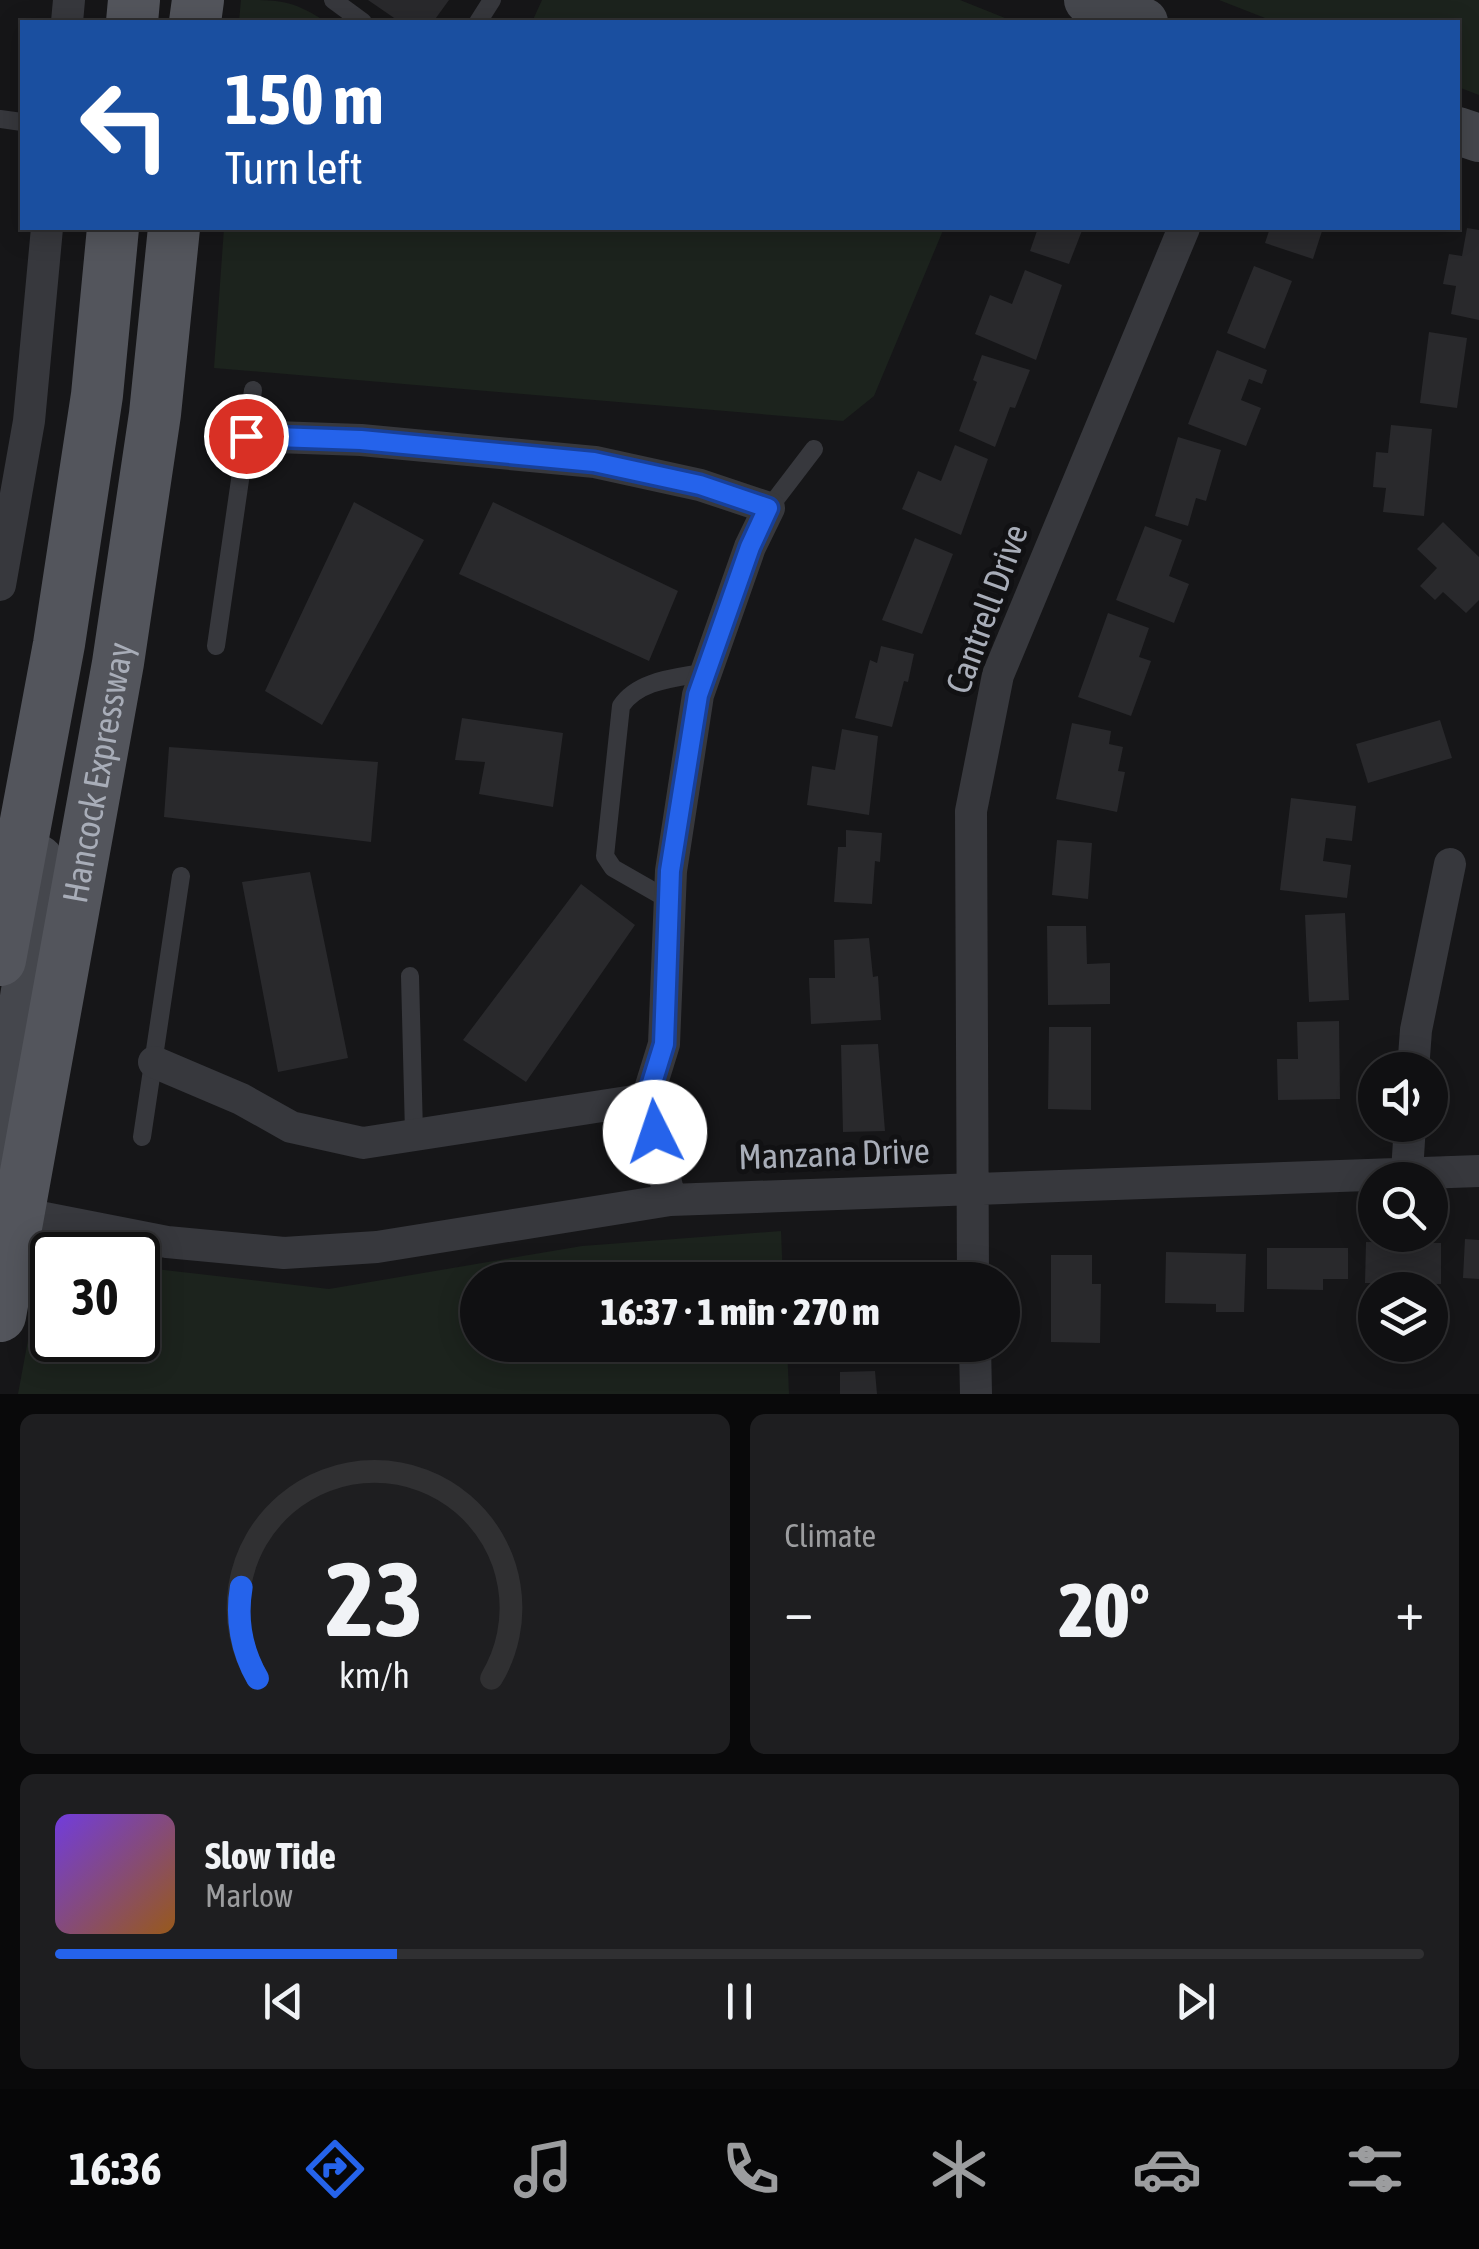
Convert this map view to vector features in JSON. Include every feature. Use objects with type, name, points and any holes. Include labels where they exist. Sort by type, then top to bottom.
[{"type":"main road","points":[[1088,0],[1139,20]]},
{"type":"main road","name":"Hancock Expressway","points":[[0,960],[59,644],[96,395],[112,230]]},
{"type":"main road","name":"Hancock Expressway","points":[[0,1316],[10,1202],[133,570],[155,414],[174,230]]},
{"type":"main road","points":[[0,1149],[31,953],[42,829],[41,741]]},
{"type":"street","points":[[0,585],[29,421],[47,230]]},
{"type":"street","name":"Cantrell Drive","points":[[972,1262],[971,811],[998,674],[1183,230]]},
{"type":"street","points":[[246,436],[361,440],[594,462],[700,485],[768,508],[750,547],[695,714],[670,871],[664,1044],[647,1099],[670,1200]]},
{"type":"street","points":[[1415,1052],[1450,864]]},
{"type":"street","points":[[154,1062],[241,1099],[291,1127],[363,1142],[647,1099]]},
{"type":"street","name":"Manzana Drive","points":[[1448,1171],[1479,1170]]},
{"type":"street","name":"Manzana Drive","points":[[10,1202],[167,1242],[284,1253],[378,1247],[670,1200],[1358,1174]]},
{"type":"street","points":[[975,1362],[976,1394]]},
{"type":"lane","points":[[333,0],[360,20]]},
{"type":"lane","points":[[216,646],[253,390]]},
{"type":"lane","points":[[768,508],[814,450]]},
{"type":"lane","points":[[670,900],[613,868],[605,856],[621,706],[630,692],[707,672]]},
{"type":"lane","points":[[142,1137],[181,876]]},
{"type":"lane","points":[[410,976],[414,1133]]},
{"type":"shaded area","points":[[241,0],[266,0],[304,9],[323,20],[239,20]]},
{"type":"shaded area","points":[[542,0],[960,0],[1010,20],[533,20]]},
{"type":"shaded area","points":[[1219,0],[1479,0],[1479,95],[1460,88],[1460,20],[1270,20]]},
{"type":"shaded area","points":[[224,230],[943,230],[874,396],[843,421],[214,368]]},
{"type":"shaded area","points":[[781,1231],[782,1262],[488,1262],[582,1246]]},
{"type":"shaded area","points":[[460,1267],[460,1362],[788,1362],[789,1394],[18,1394],[30,1329],[30,1362],[160,1362],[160,1270],[329,1289]]},
{"type":"building","points":[[368,0],[449,0],[434,20],[397,20]]},
{"type":"building","points":[[1467,228],[1479,230],[1479,320],[1451,314],[1456,286],[1443,284],[1449,254],[1462,256]]},
{"type":"building","points":[[1037,230],[1082,230],[1069,264],[1030,251]]},
{"type":"building","points":[[1269,230],[1322,230],[1313,259],[1265,243]]},
{"type":"building","points":[[1254,266],[1292,281],[1265,349],[1227,333]]},
{"type":"building","points":[[1025,270],[1062,285],[1036,360],[975,334],[990,295],[1012,304]]},
{"type":"building","points":[[1429,332],[1467,338],[1457,408],[1420,403]]},
{"type":"building","points":[[1217,350],[1267,370],[1262,384],[1249,379],[1241,400],[1261,408],[1246,446],[1188,424]]},
{"type":"building","points":[[982,355],[1030,370],[995,447],[959,431],[977,382],[973,380]]},
{"type":"building","points":[[1391,425],[1432,429],[1424,516],[1383,512],[1386,488],[1373,487],[1376,452],[1388,453]]},
{"type":"building","points":[[1178,437],[1221,450],[1206,501],[1196,498],[1188,526],[1155,516]]},
{"type":"building","points":[[955,445],[988,459],[961,535],[902,509],[918,471],[941,481]]},
{"type":"building","points":[[354,502],[424,540],[322,725],[265,691]]},
{"type":"building","points":[[493,502],[678,591],[649,661],[459,574]]},
{"type":"building","points":[[1443,522],[1479,557],[1479,600],[1466,613],[1443,592],[1435,600],[1420,586],[1437,568],[1417,549]]},
{"type":"building","points":[[1145,526],[1182,540],[1169,576],[1189,584],[1174,623],[1116,600]]},
{"type":"building","points":[[915,538],[953,554],[922,634],[882,620]]},
{"type":"building","points":[[1108,613],[1149,628],[1139,657],[1151,661],[1131,716],[1078,697]]},
{"type":"building","points":[[881,646],[914,654],[892,727],[855,718],[870,660],[877,663]]},
{"type":"building","points":[[462,718],[563,733],[553,807],[479,794],[485,762],[455,760]]},
{"type":"building","points":[[1440,720],[1452,758],[1368,783],[1356,744]]},
{"type":"building","points":[[1072,723],[1111,731],[1109,744],[1123,747],[1118,771],[1125,772],[1117,812],[1056,799]]},
{"type":"building","points":[[842,729],[878,736],[869,815],[807,805],[812,766],[835,770]]},
{"type":"building","points":[[169,747],[378,762],[371,842],[164,817]]},
{"type":"building","points":[[1291,798],[1356,806],[1352,841],[1326,838],[1323,861],[1351,865],[1347,898],[1280,890]]},
{"type":"building","points":[[846,830],[882,833],[880,862],[875,861],[872,904],[834,902],[838,847],[846,847]]},
{"type":"building","points":[[1057,840],[1092,843],[1088,899],[1052,895]]},
{"type":"building","points":[[310,872],[348,1058],[278,1072],[242,882]]},
{"type":"building","points":[[581,884],[635,925],[526,1082],[463,1040]]},
{"type":"building","points":[[1345,913],[1349,1000],[1309,1002],[1305,915]]},
{"type":"building","points":[[1047,926],[1086,926],[1087,964],[1110,963],[1110,1004],[1048,1005]]},
{"type":"building","points":[[869,938],[873,977],[878,976],[881,1020],[811,1024],[809,978],[835,978],[834,940]]},
{"type":"building","points":[[1339,1021],[1340,1099],[1278,1100],[1277,1059],[1298,1059],[1297,1022]]},
{"type":"building","points":[[1049,1027],[1091,1027],[1091,1110],[1048,1109]]},
{"type":"building","points":[[878,1044],[885,1131],[843,1132],[841,1045]]},
{"type":"building","points":[[1465,1239],[1479,1240],[1479,1279],[1463,1278]]},
{"type":"building","points":[[1267,1248],[1348,1248],[1348,1279],[1323,1279],[1323,1290],[1267,1289]]},
{"type":"building","points":[[1166,1252],[1246,1254],[1244,1312],[1216,1312],[1216,1304],[1165,1303]]},
{"type":"building","points":[[1366,1252],[1441,1252],[1441,1272],[1365,1272]]},
{"type":"building","points":[[1051,1255],[1092,1255],[1092,1284],[1101,1284],[1100,1343],[1051,1342]]},
{"type":"building","points":[[875,1371],[877,1394],[840,1394],[840,1372]]},
{"type":"route","points":[[246,436],[361,440],[594,462],[700,485],[768,508],[750,547],[698,695],[670,871],[664,1044],[647,1099],[655,1132]]}]
